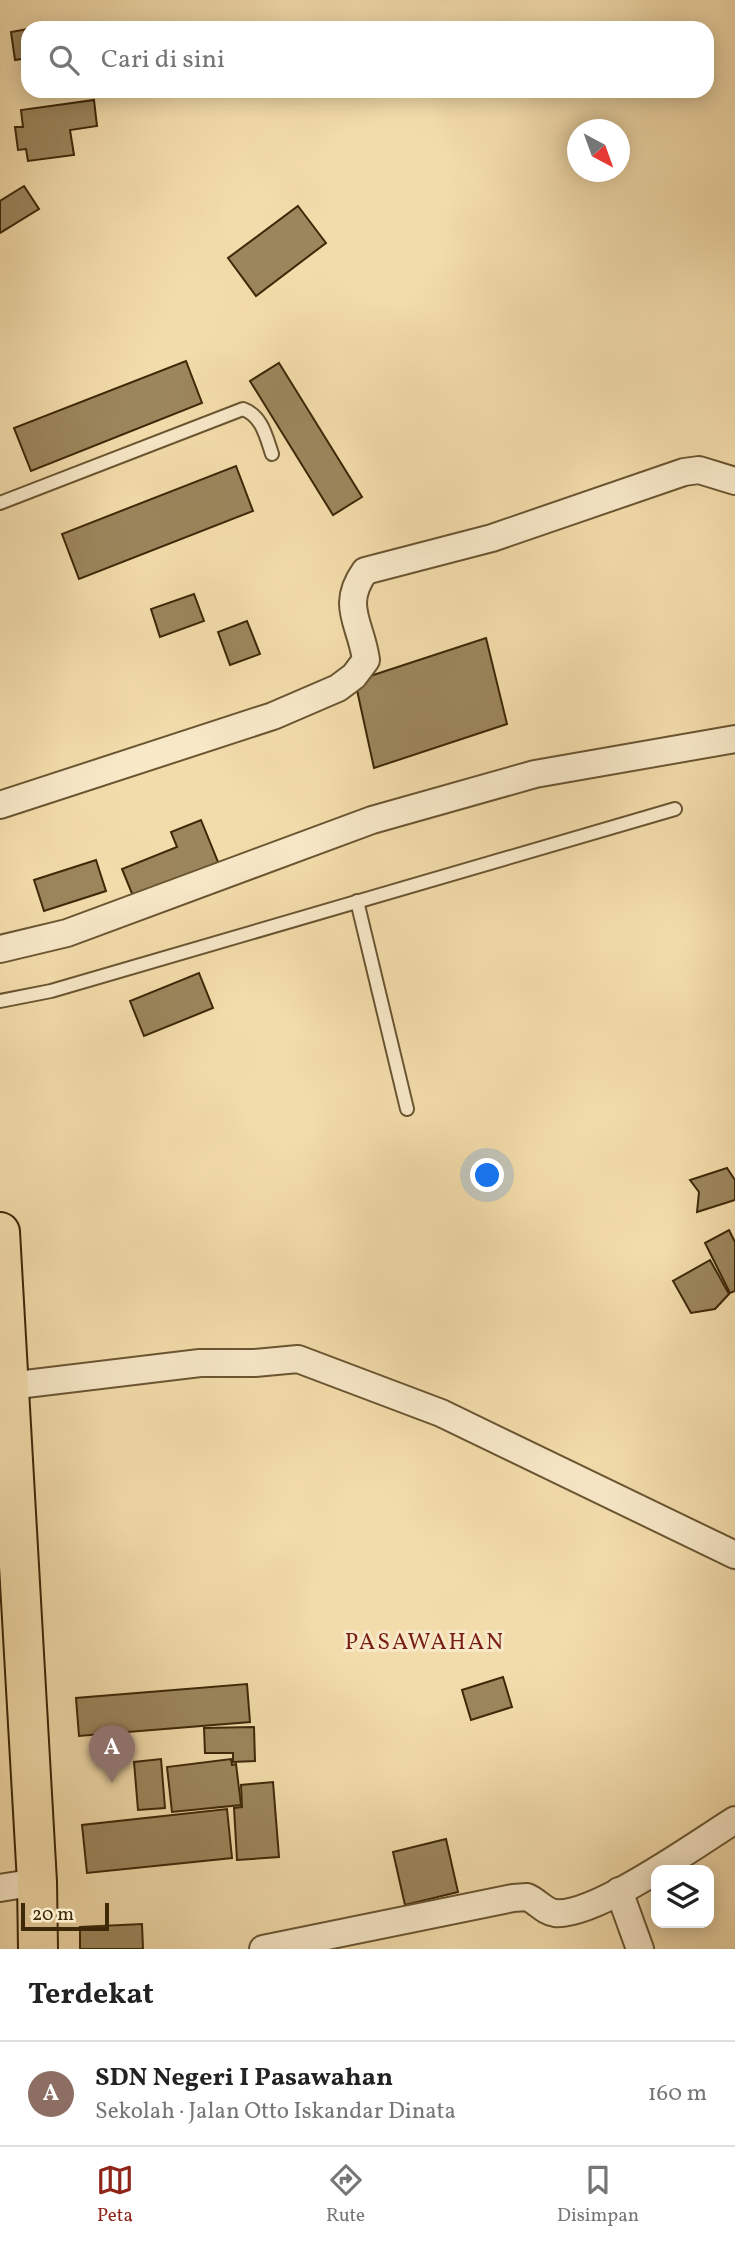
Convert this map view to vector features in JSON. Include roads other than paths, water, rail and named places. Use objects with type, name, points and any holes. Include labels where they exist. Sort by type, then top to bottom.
[{"type":"main road","points":[[0,1232],[37,1882],[38,1949]]},
{"type":"street","points":[[0,805],[274,716],[338,688],[354,676],[366,660],[351,607],[353,587],[365,571],[492,538],[684,472],[699,470],[735,481]]},
{"type":"street","points":[[0,949],[67,933],[372,820],[535,774],[735,738]]},
{"type":"street","points":[[9,1386],[200,1363],[254,1363],[298,1359],[441,1413],[735,1555]]},
{"type":"street","points":[[263,1949],[513,1898],[527,1897],[550,1913],[563,1913],[619,1891],[735,1820]]},
{"type":"street","points":[[0,1888],[37,1882]]},
{"type":"street","points":[[619,1891],[640,1949]]},
{"type":"lane","points":[[0,503],[243,409],[262,424],[272,454]]},
{"type":"lane","points":[[0,1001],[51,991],[675,808]]},
{"type":"lane","points":[[357,901],[407,1108]]},
{"type":"place","name":"SDN Negeri I Pasawahan","points":[[112,1783]]},
{"type":"district","name":"PASAWAHAN","points":[[425,1643]]}]
